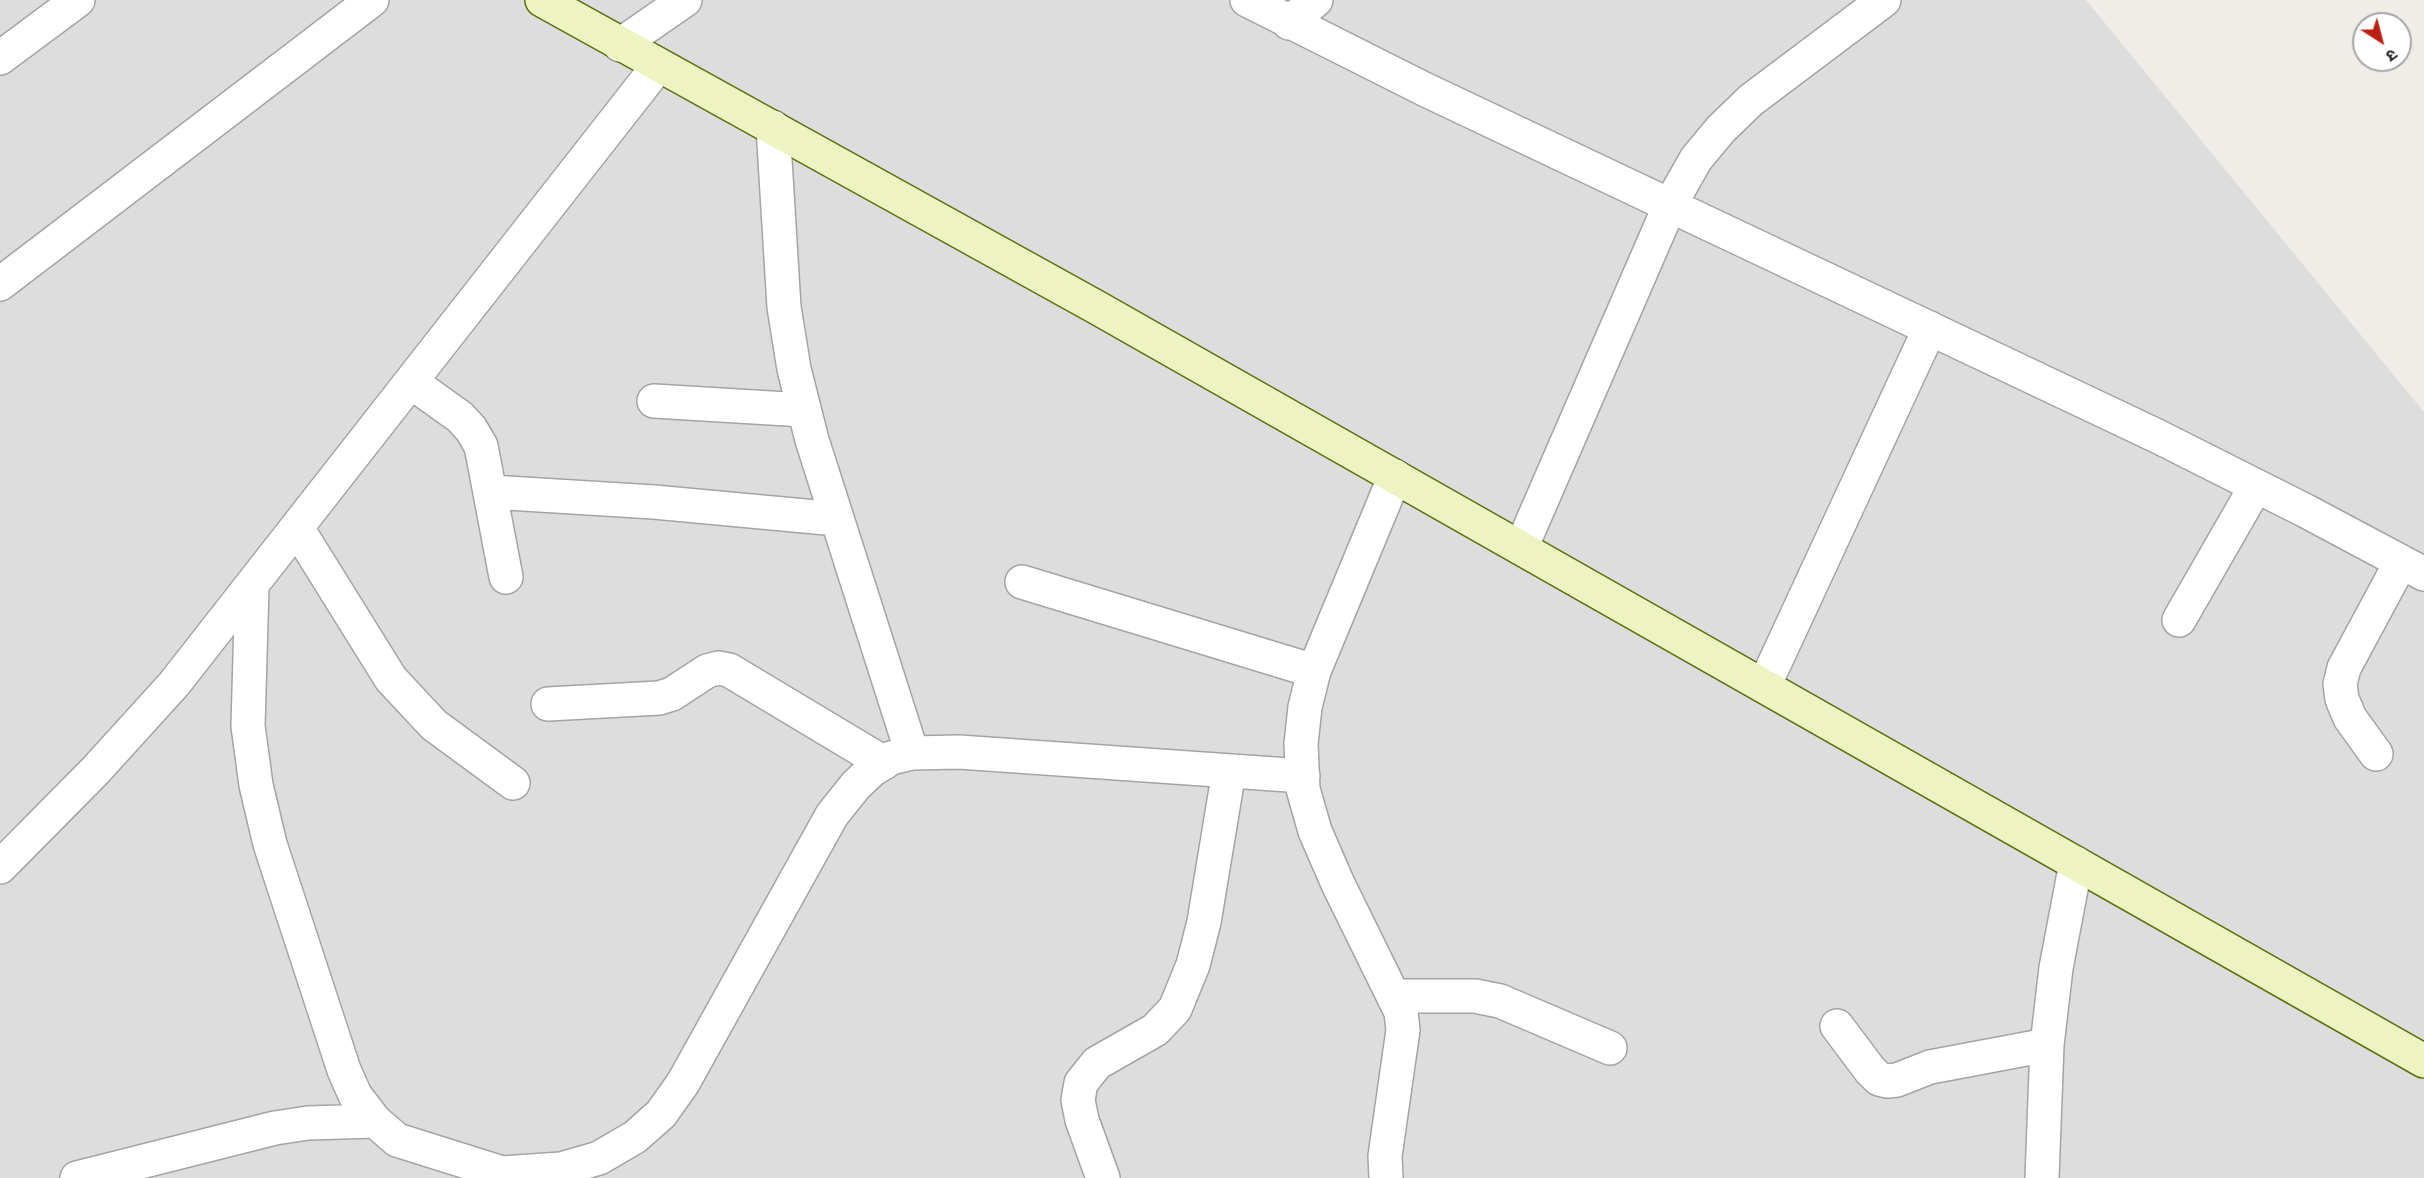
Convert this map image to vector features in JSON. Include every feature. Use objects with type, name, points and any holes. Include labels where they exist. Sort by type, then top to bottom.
[{"type":"street","points":[[0,58],[78,0]]},
{"type":"street","points":[[0,284],[372,0]]},
{"type":"street","points":[[542,0],[658,66],[773,126],[1395,476],[2424,1061]]},
{"type":"street","points":[[620,45],[685,0]]},
{"type":"street","points":[[1247,0],[1289,23],[2157,436],[2413,568],[2344,668],[2340,684],[2342,699],[2350,718],[2376,754]]},
{"type":"street","points":[[1289,23],[1316,0]]},
{"type":"street","points":[[1521,548],[1670,205],[1696,159],[1721,129],[1751,100],[1884,0]]},
{"type":"street","points":[[0,867],[95,771],[174,684],[658,66]]},
{"type":"street","points":[[773,126],[784,307],[794,369],[837,519],[898,758]]},
{"type":"street","points":[[1764,686],[1930,328]]},
{"type":"street","points":[[411,382],[460,417],[471,429],[481,446],[506,577]]},
{"type":"street","points":[[654,401],[804,410]]},
{"type":"street","points":[[1386,1178],[1385,1156],[1403,1030],[1401,1012],[1338,884],[1315,831],[1303,789],[1301,744],[1305,706],[1314,671],[1395,476]]},
{"type":"street","points":[[2179,620],[2256,486]]},
{"type":"street","points":[[491,492],[654,502],[837,519]]},
{"type":"street","points":[[297,528],[391,679],[434,725],[513,783]]},
{"type":"street","points":[[1022,582],[1314,671]]},
{"type":"street","points":[[252,586],[248,726],[256,785],[270,844],[344,1070],[355,1095],[375,1121],[397,1140],[501,1175],[561,1170],[599,1158],[634,1137],[661,1114],[707,1043],[832,815],[856,785],[872,770],[898,758],[959,752],[1302,776]]},
{"type":"street","points":[[548,704],[659,698],[672,694],[707,671],[718,668],[729,670],[898,758]]},
{"type":"street","points":[[1103,1178],[1078,1100],[1081,1083],[1097,1063],[1155,1030],[1175,1009],[1193,965],[1204,922],[1229,771]]},
{"type":"street","points":[[2042,1178],[2047,1045],[2056,968],[2076,863]]},
{"type":"street","points":[[1394,996],[1475,996],[1500,1001],[1610,1048]]},
{"type":"street","points":[[1837,1026],[1870,1070],[1879,1079],[1887,1081],[1897,1080],[1930,1067],[2047,1045]]},
{"type":"street","points":[[77,1178],[275,1128],[308,1123],[375,1121]]},
{"type":"shaded area","points":[[0,0],[2086,0],[2424,412],[2424,1178],[0,1178]]}]
